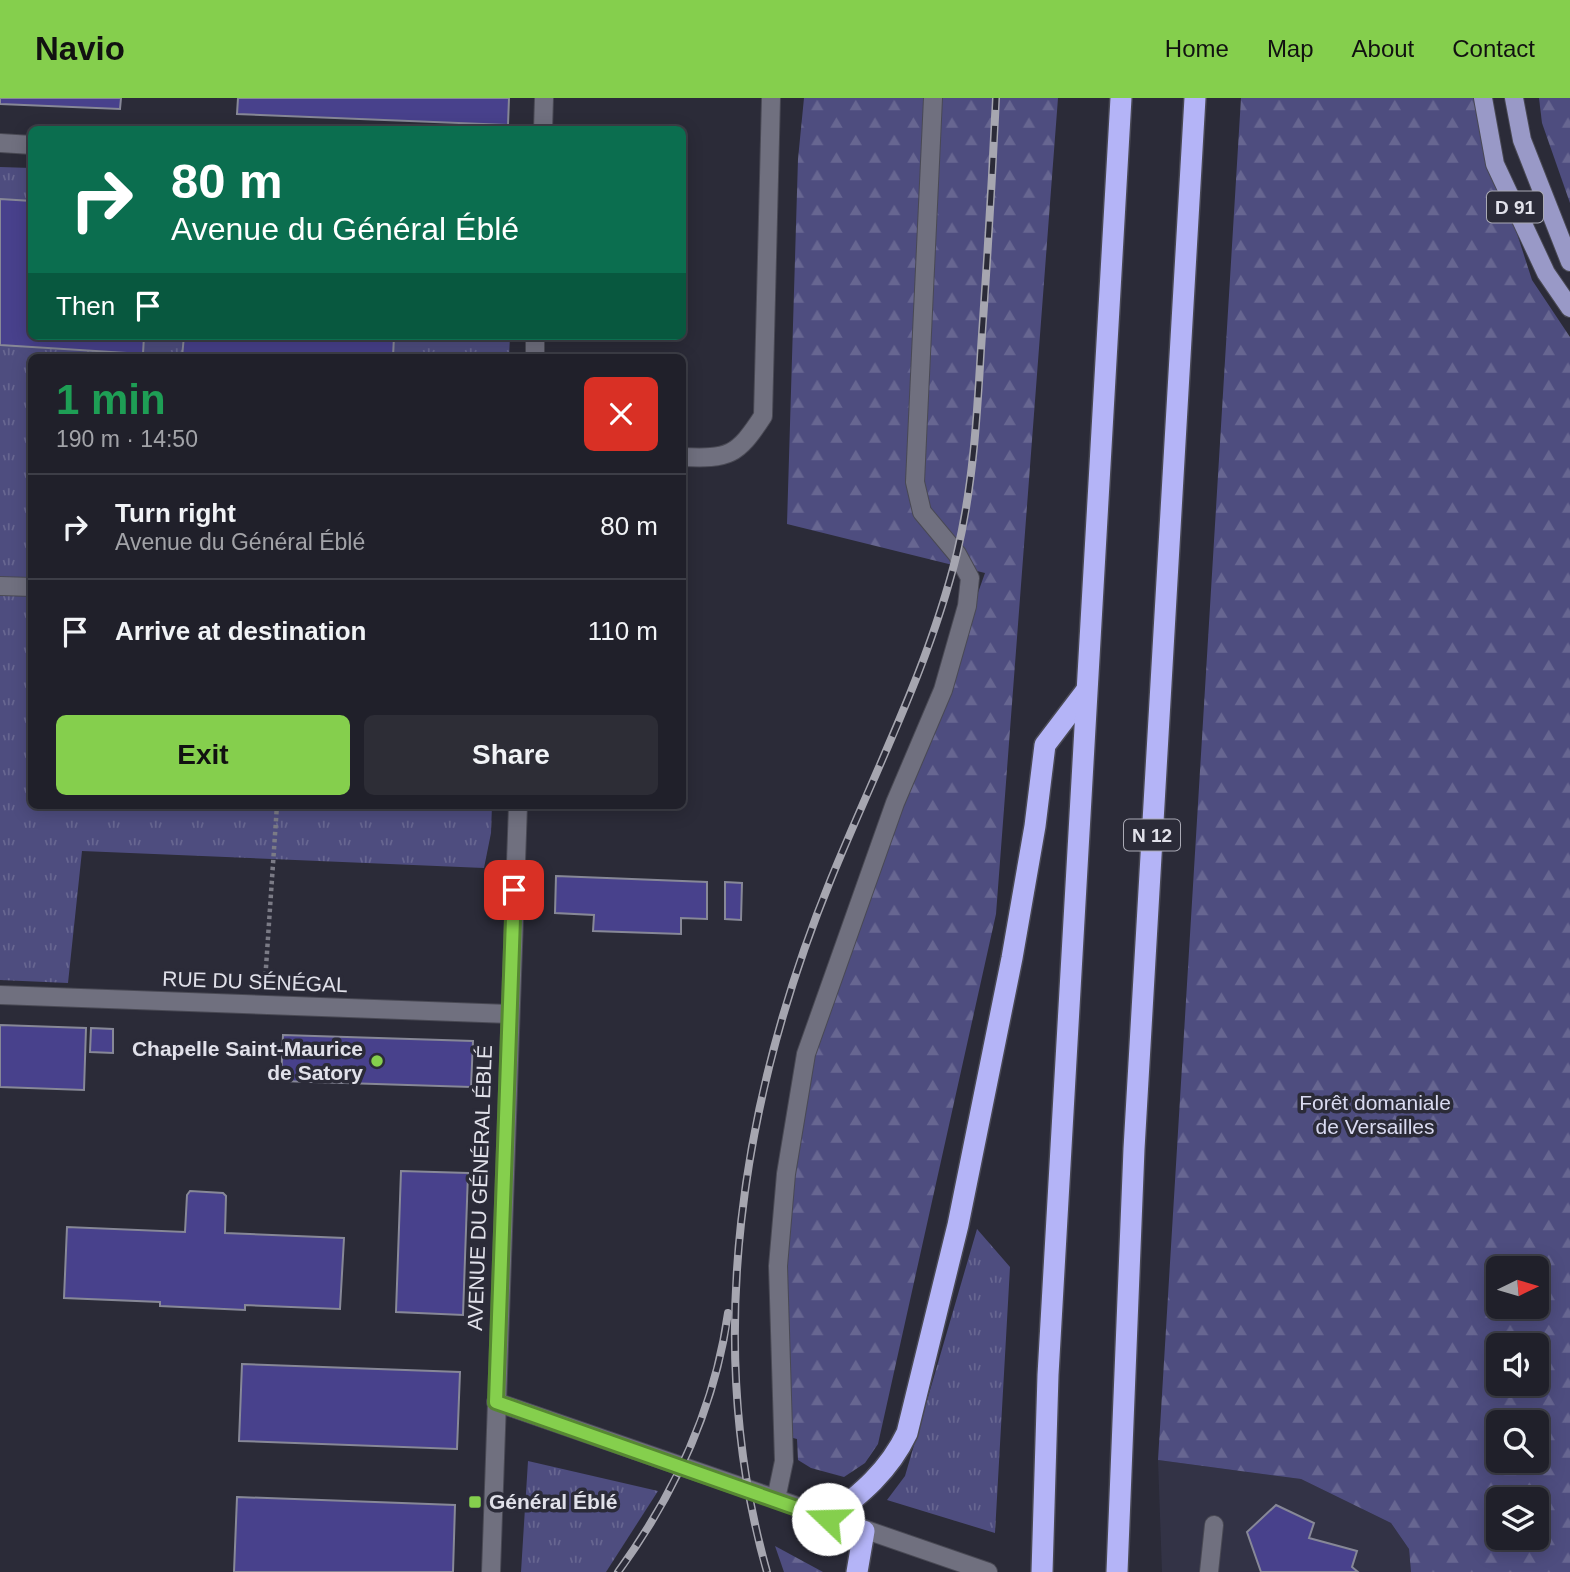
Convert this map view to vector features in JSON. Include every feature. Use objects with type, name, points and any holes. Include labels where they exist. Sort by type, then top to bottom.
[{"type":"highway","points":[[1042,1564],[1049,1361],[1121,98]]},
{"type":"highway","name":"N 12","points":[[1117,1572],[1134,1149],[1195,98]]},
{"type":"highway","points":[[828,1519],[880,1476],[897,1454],[907,1433],[958,1226],[1012,958],[1035,826],[1045,745],[1086,691]]},
{"type":"highway","points":[[856,1572],[864,1531]]},
{"type":"main road","name":"D 91","points":[[1483,98],[1495,164],[1546,273],[1570,308]]},
{"type":"main road","name":"D 91","points":[[1514,98],[1522,140],[1570,262]]},
{"type":"street","points":[[543,126],[544,98]]},
{"type":"street","points":[[686,457],[721,458],[746,442],[763,416],[771,98]]},
{"type":"street","points":[[776,1499],[784,1461],[778,1266],[786,1174],[806,1054],[895,803],[943,690],[968,597],[970,578],[957,554],[922,512],[915,482],[933,98]]},
{"type":"street","points":[[0,144],[28,145]]},
{"type":"street","points":[[0,586],[28,587]]},
{"type":"street","name":"AVENUE DU GÉNÉRAL ÉBLÉ","points":[[491,1572],[518,809]]},
{"type":"street","name":"RUE DU SÉNÉGAL","points":[[0,995],[509,1014]]},
{"type":"street","points":[[496,1402],[828,1519],[988,1572]]},
{"type":"street","points":[[1209,1572],[1214,1525]]},
{"type":"path","points":[[264,1005],[277,809]]},
{"type":"shaded area","points":[[1158,1460],[1301,1479],[1391,1523],[1409,1549],[1411,1572],[1162,1572]]},
{"type":"green space","points":[[804,98],[1058,98],[996,914],[878,1444],[865,1463],[844,1477],[811,1468],[798,1460],[797,1439],[785,1436],[789,1178],[814,1053],[985,573],[787,524],[798,159]]},
{"type":"green space","name":"Forêt domaniale de Versailles","points":[[1241,98],[1481,98],[1483,128],[1532,280],[1570,337],[1570,1572],[1411,1572],[1409,1549],[1391,1523],[1301,1479],[1158,1460]]},
{"type":"green space","points":[[1539,98],[1570,98],[1570,203],[1542,123]]},
{"type":"green space","points":[[0,167],[28,168],[28,340],[510,340],[509,354],[28,354],[28,809],[492,809],[491,833],[484,868],[82,851],[68,983],[0,980]]},
{"type":"green space","points":[[977,1229],[1010,1267],[995,1533],[887,1500],[905,1476]]},
{"type":"green space","points":[[528,1461],[658,1491],[606,1572],[521,1572]]},
{"type":"green space","points":[[775,1546],[823,1572],[784,1572]]},
{"type":"building","points":[[0,98],[121,98],[120,109],[0,104]]},
{"type":"building","points":[[238,98],[509,98],[508,125],[237,114]]},
{"type":"building","points":[[0,199],[28,201],[28,340],[144,340],[143,354],[0,345]]},
{"type":"building","points":[[184,340],[394,340],[393,354],[182,354]]},
{"type":"building","points":[[556,876],[707,882],[707,919],[681,918],[681,934],[593,931],[594,915],[555,913]]},
{"type":"building","points":[[725,882],[742,883],[741,920],[725,919]]},
{"type":"building","points":[[0,1025],[86,1028],[84,1090],[0,1087]]},
{"type":"building","points":[[91,1028],[113,1029],[113,1053],[90,1052]]},
{"type":"building","name":"Chapelle Saint-Maurice de Satory","points":[[283,1035],[473,1041],[471,1087],[281,1081]]},
{"type":"building","points":[[401,1171],[468,1173],[463,1315],[396,1312]]},
{"type":"building","points":[[190,1191],[223,1193],[226,1196],[225,1233],[344,1238],[340,1309],[245,1305],[245,1310],[160,1306],[160,1302],[64,1298],[67,1227],[185,1232],[187,1195]]},
{"type":"building","points":[[242,1364],[460,1372],[457,1449],[239,1441]]},
{"type":"building","points":[[237,1497],[455,1505],[453,1572],[234,1572]]},
{"type":"building","points":[[1276,1505],[1314,1523],[1309,1538],[1357,1551],[1352,1567],[1358,1572],[1261,1572],[1247,1532]]},
{"type":"railway","points":[[767,1572],[747,1485],[737,1397],[735,1309],[741,1221],[754,1133],[774,1047],[800,962],[831,879],[932,637],[957,553],[971,477],[976,426],[996,98]]},
{"type":"railway","points":[[618,1572],[657,1512],[689,1449],[713,1382],[728,1313]]},
{"type":"place","name":"Chapelle Saint-Maurice de Satory","points":[[377,1061]]},
{"type":"place","name":"Général Éblé","points":[[475,1502]]},
{"type":"route","points":[[514,890],[496,1402],[828,1519]]}]
